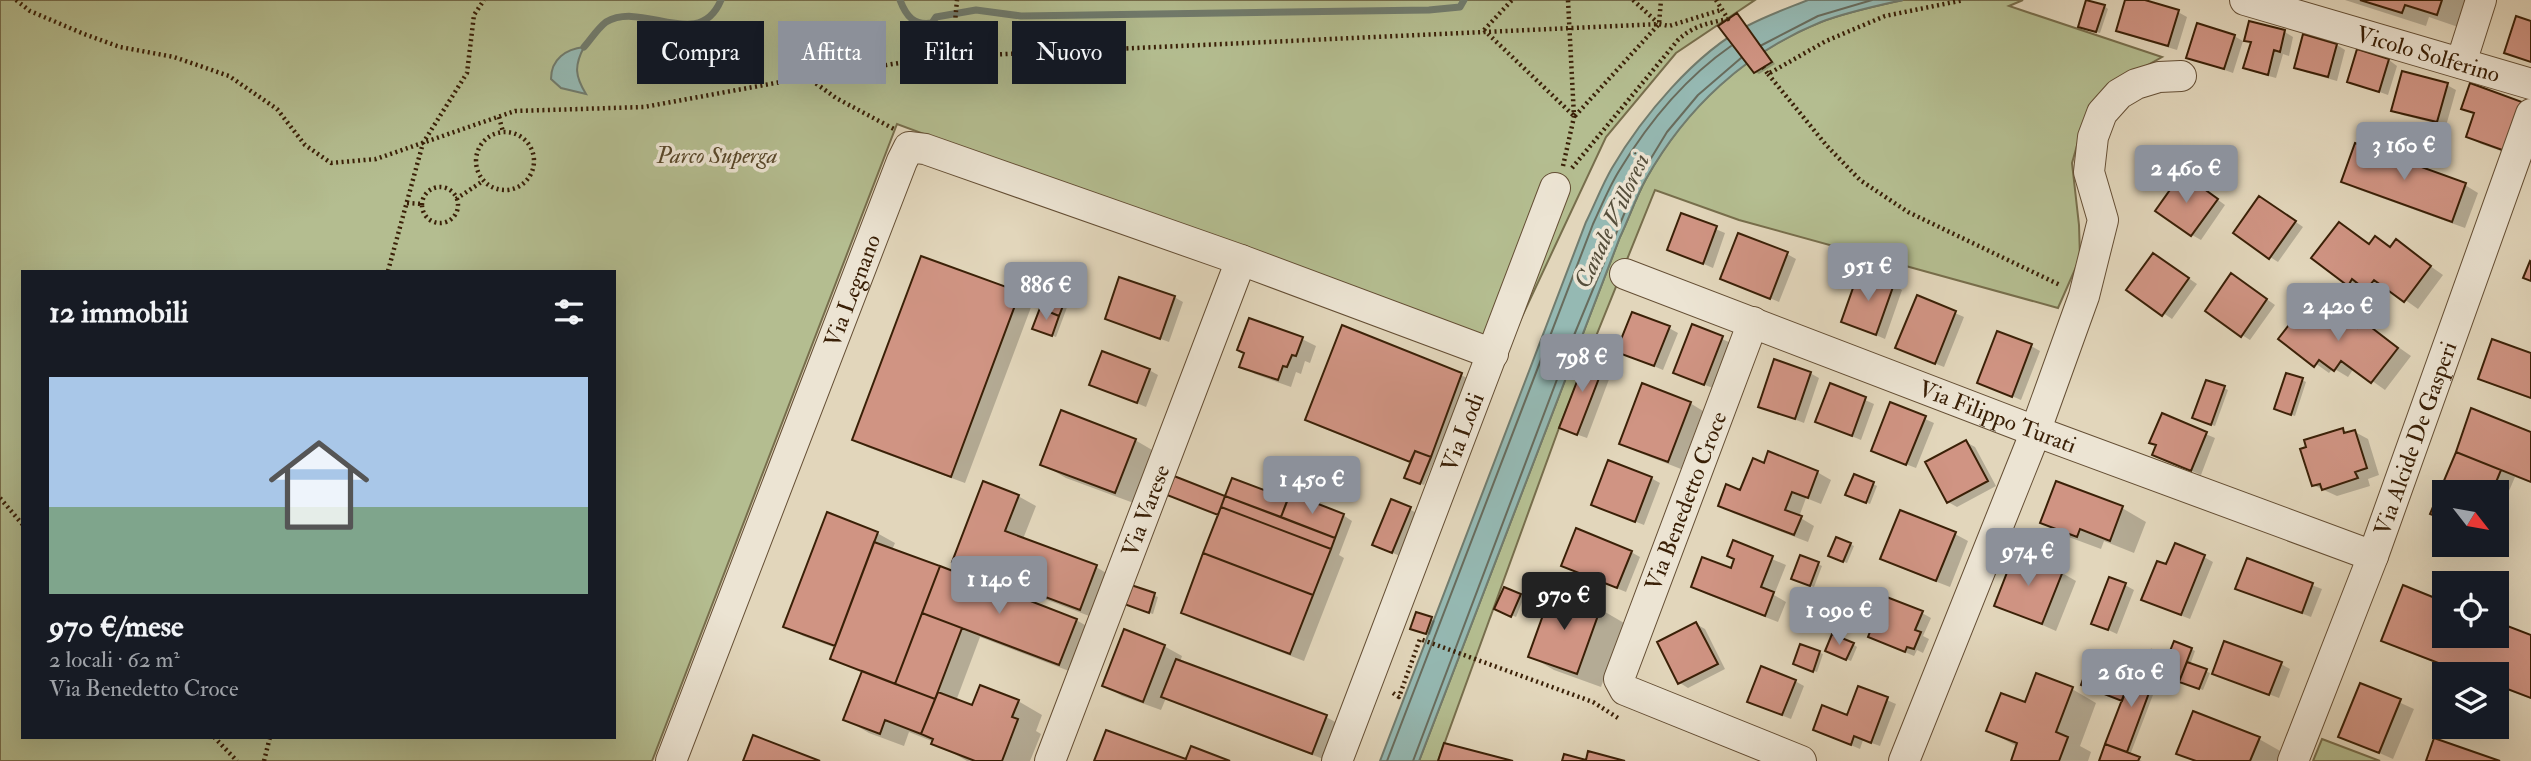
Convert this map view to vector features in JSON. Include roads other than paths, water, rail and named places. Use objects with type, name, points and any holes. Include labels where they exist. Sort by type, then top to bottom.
[{"type":"street","name":"Vicolo Solferino","points":[[2245,0],[2531,84]]},
{"type":"street","points":[[2461,62],[2481,0]]},
{"type":"street","points":[[1905,761],[2035,431],[2084,296],[2103,220],[2090,172],[2094,137],[2102,113],[2119,94],[2136,84],[2160,76],[2181,76]]},
{"type":"street","name":"Via Alcide De Gasperi","points":[[2292,761],[2373,556],[2531,114]]},
{"type":"street","name":"Via Legnano","points":[[671,761],[909,148],[925,149],[1241,260]]},
{"type":"street","name":"Via Lodi","points":[[1337,761],[1555,188]]},
{"type":"street","points":[[1241,260],[1493,354]]},
{"type":"street","name":"Via Varese","points":[[1050,761],[1241,260]]},
{"type":"street","name":"Via Filippo Turati","points":[[1625,274],[2035,431],[2373,556]]},
{"type":"street","name":"Via Benedetto Croce","points":[[1753,322],[1619,679],[1625,690],[1801,761]]},
{"type":"water","name":"Canale Villoresi","points":[[1808,0],[1903,0],[1821,22],[1767,50],[1743,67],[1699,106],[1662,153],[1642,186],[1620,237],[1419,761],[1380,761],[1586,222],[1612,168],[1654,108],[1709,52],[1749,25]]},
{"type":"water","points":[[584,47],[577,71],[586,94],[561,88],[551,79],[554,66],[561,56]]},
{"type":"waterway","points":[[584,47],[606,22],[621,17],[636,17],[669,23],[699,23],[711,15],[721,0]]},
{"type":"waterway","points":[[900,0],[912,19],[926,24],[932,23],[936,17],[976,10],[1021,16],[1429,10],[1460,7],[1464,0]]},
{"type":"park label","name":"Parco Superga","points":[[717,155]]}]
